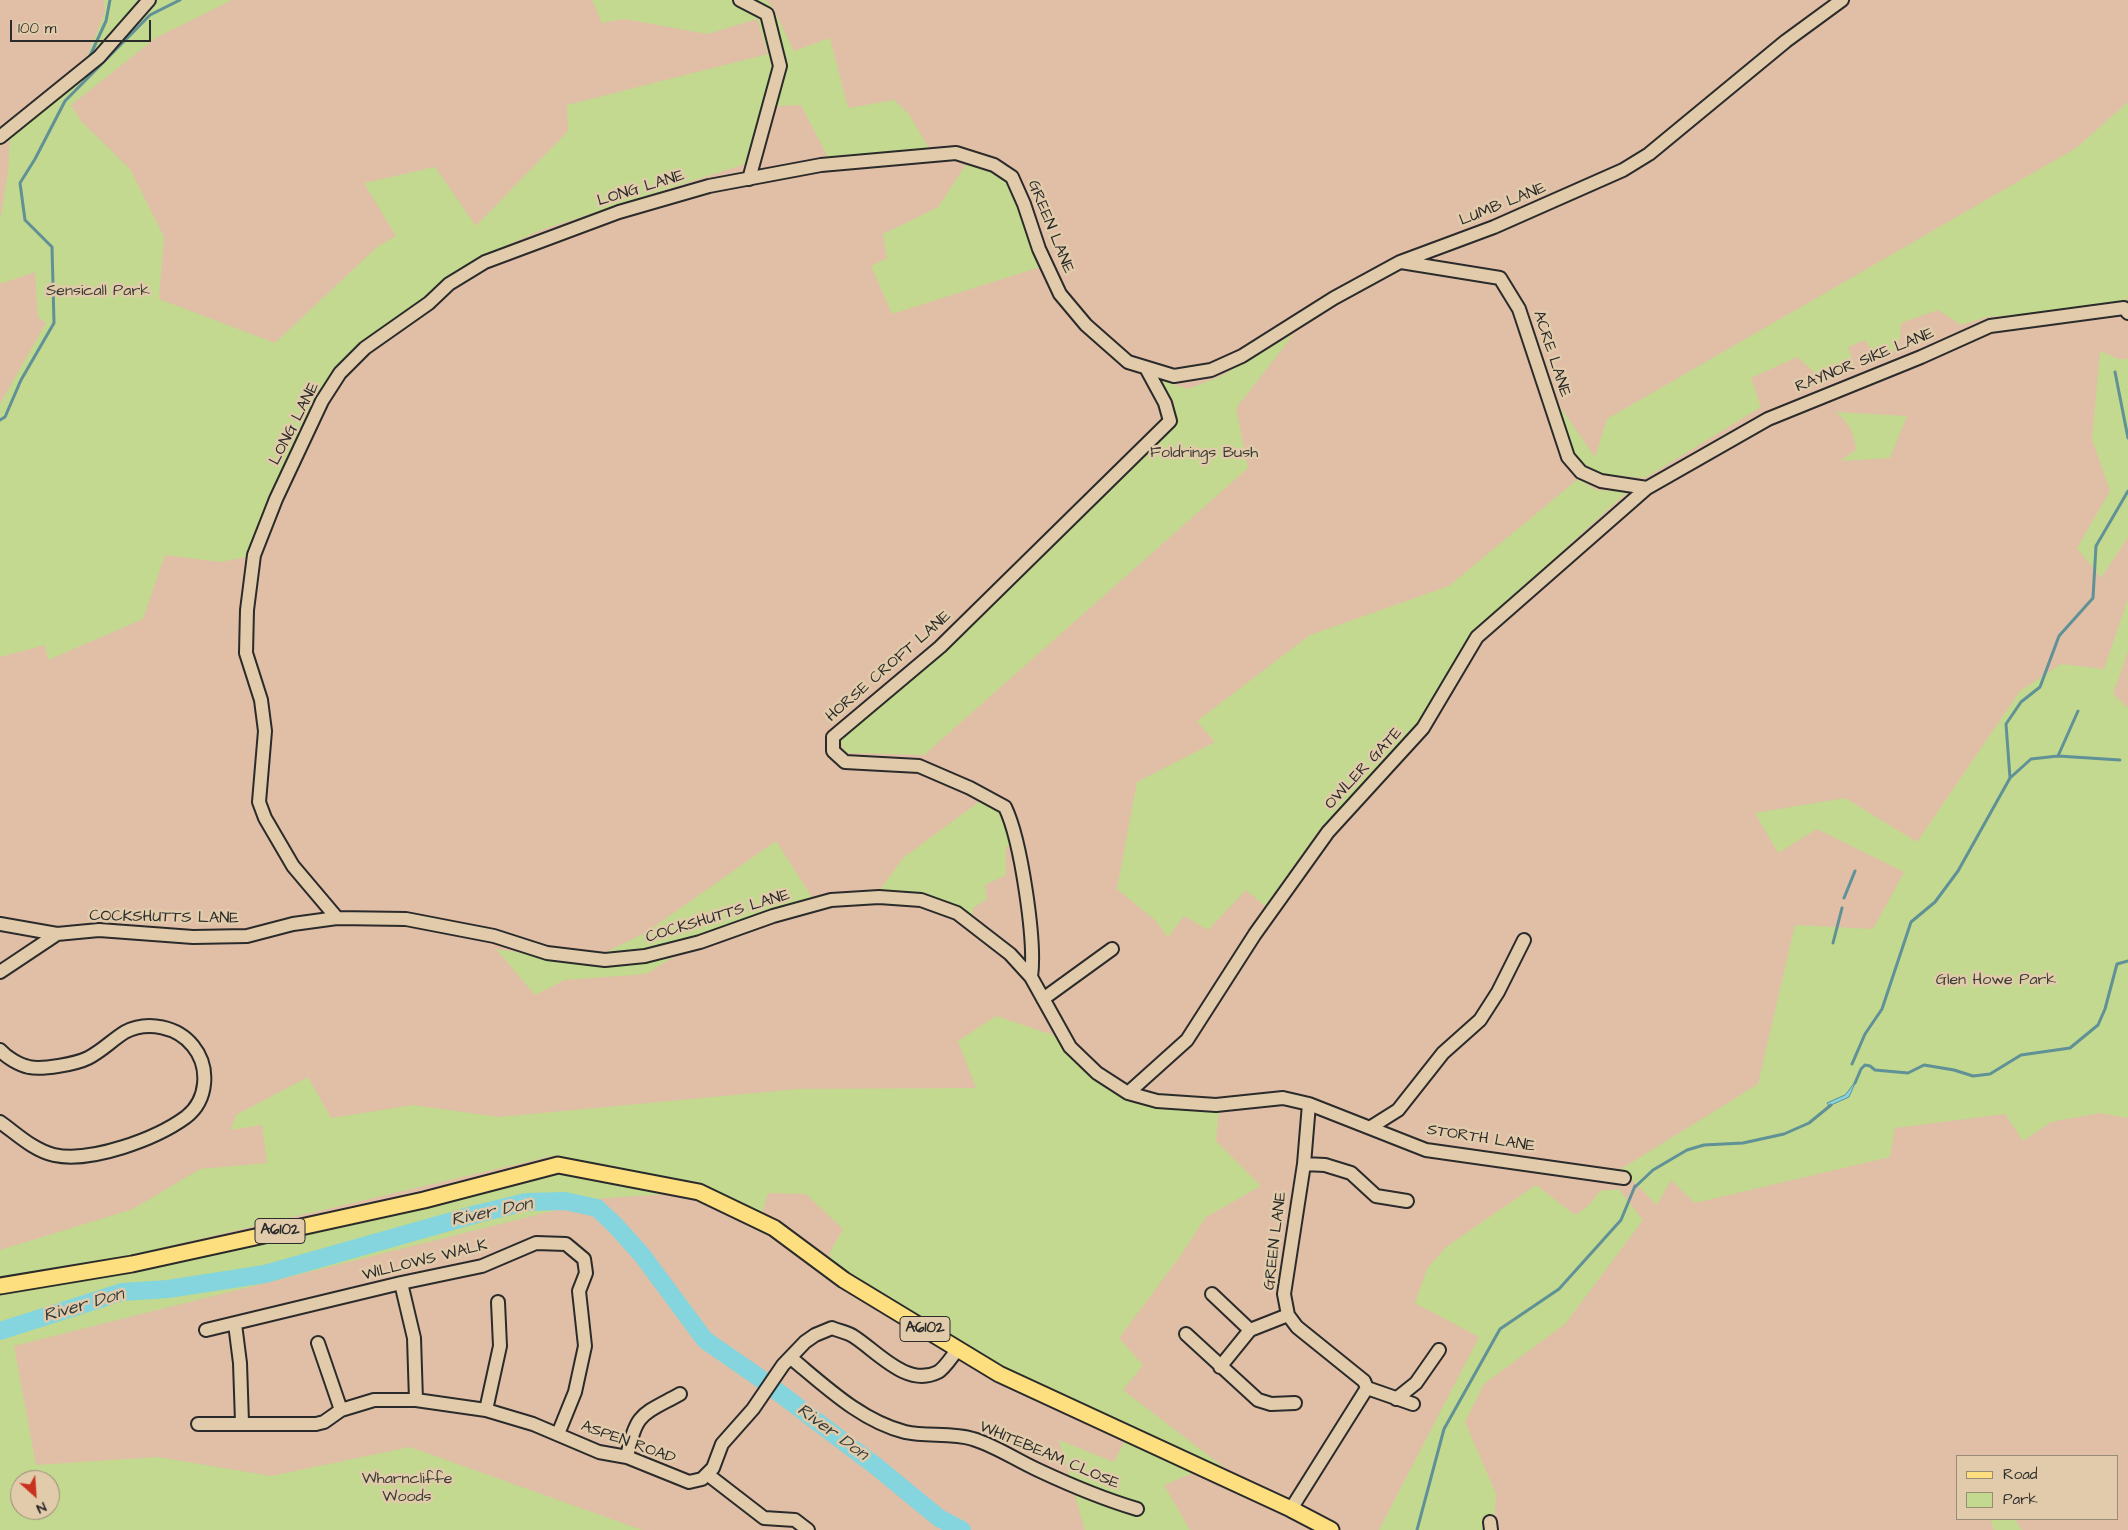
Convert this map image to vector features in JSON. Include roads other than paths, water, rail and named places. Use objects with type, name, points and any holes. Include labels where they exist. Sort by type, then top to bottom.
[{"type":"main road","name":"A6102","points":[[0,1286],[132,1264],[424,1200],[558,1165],[698,1192],[774,1228],[844,1280],[999,1374],[1291,1509],[1331,1530]]},
{"type":"street","points":[[0,137],[99,57],[149,0]]},
{"type":"street","points":[[740,0],[767,14],[780,66],[749,179]]},
{"type":"street","name":"LUMB LANE","points":[[1146,368],[1174,376],[1211,370],[1242,356],[1334,298],[1400,262],[1494,227],[1623,170],[1648,154],[1786,41],[1842,0]]},
{"type":"street","name":"GREEN LANE","points":[[749,179],[821,166],[956,153],[994,165],[1012,177],[1024,204],[1038,250],[1060,294],[1086,325],[1128,362],[1146,368]]},
{"type":"street","name":"LONG LANE","points":[[337,918],[293,866],[265,818],[259,802],[264,731],[261,700],[246,653],[247,610],[254,555],[276,499],[322,401],[340,374],[365,348],[429,303],[449,284],[485,262],[619,212],[709,186],[749,179]]},
{"type":"street","name":"ACRE LANE","points":[[1400,262],[1500,278],[1519,309],[1568,457],[1581,472],[1601,481],[1647,488]]},
{"type":"street","name":"RAYNOR SIKE LANE","points":[[1647,488],[1768,419],[1921,357],[1990,326],[2075,315],[2112,308],[2124,308],[2128,313]]},
{"type":"street","name":"HORSE CROFT LANE","points":[[1031,977],[1033,959],[1025,892],[1017,845],[1005,807],[970,788],[919,766],[845,762],[832,750],[833,737],[940,647],[1170,421],[1166,403],[1146,368]]},
{"type":"street","name":"OWLER GATE","points":[[1128,1093],[1186,1040],[1255,934],[1328,832],[1422,728],[1477,637],[1647,488]]},
{"type":"street","name":"COCKSHUTTS LANE","points":[[0,924],[57,934],[99,930],[193,937],[247,936],[293,924],[337,918],[406,919],[494,936],[547,953],[605,960],[646,956],[700,942],[773,916],[831,900],[879,897],[906,899],[934,904],[957,913],[1010,954],[1031,977],[1059,1031],[1070,1047],[1097,1073],[1128,1093]]},
{"type":"street","points":[[0,972],[57,934]]},
{"type":"street","points":[[1371,1127],[1398,1110],[1443,1053],[1480,1020],[1491,1005],[1524,940]]},
{"type":"street","points":[[1043,999],[1112,949]]},
{"type":"street","points":[[0,1050],[28,1068],[44,1067],[88,1058],[133,1028],[155,1027],[173,1030],[182,1035],[194,1047],[203,1062],[206,1074],[201,1095],[193,1110],[185,1117],[157,1132],[104,1154],[86,1157],[53,1155],[29,1144],[0,1122]]},
{"type":"street","points":[[1128,1093],[1167,1102],[1216,1105],[1283,1098],[1309,1104]]},
{"type":"street","name":"GREEN LANE","points":[[1288,1314],[1284,1294],[1304,1164],[1309,1104]]},
{"type":"street","name":"STORTH LANE","points":[[1309,1104],[1426,1150],[1624,1178]]},
{"type":"street","points":[[1304,1164],[1325,1165],[1351,1172],[1376,1196],[1407,1201]]},
{"type":"street","name":"WILLOWS WALK","points":[[206,1330],[401,1283],[482,1266],[536,1243],[566,1244],[584,1259],[586,1273],[579,1290],[585,1346],[575,1392],[558,1434]]},
{"type":"street","points":[[401,1283],[414,1338],[416,1400]]},
{"type":"street","points":[[1212,1294],[1250,1330]]},
{"type":"street","points":[[486,1410],[500,1346],[498,1302]]},
{"type":"street","points":[[1220,1368],[1250,1330],[1288,1314],[1297,1327],[1364,1381],[1367,1388],[1413,1404]]},
{"type":"street","points":[[235,1324],[240,1363],[242,1422]]},
{"type":"street","points":[[808,1530],[795,1520],[764,1518],[707,1474],[713,1468],[722,1444],[753,1409],[787,1362],[810,1338],[832,1328],[852,1335],[884,1359],[910,1374],[924,1377],[939,1371],[958,1349]]},
{"type":"street","points":[[1186,1334],[1220,1368],[1258,1400],[1271,1404],[1295,1403]]},
{"type":"street","points":[[318,1343],[321,1373],[340,1410]]},
{"type":"street","points":[[1396,1399],[1416,1383],[1440,1350]]},
{"type":"street","name":"WHITEBEAM CLOSE","points":[[787,1362],[850,1405],[876,1420],[905,1432],[971,1438],[1110,1501],[1137,1509]]},
{"type":"street","points":[[1291,1509],[1367,1388]]},
{"type":"street","points":[[627,1457],[632,1430],[642,1415],[680,1394]]},
{"type":"street","name":"ASPEN ROAD","points":[[198,1424],[242,1422],[316,1424],[324,1422],[340,1410],[374,1400],[416,1400],[486,1410],[533,1424],[599,1452],[627,1457],[689,1482],[702,1478],[707,1474]]},
{"type":"water","points":[[1856,1081],[1849,1097],[1829,1106],[1827,1103],[1845,1095]]},
{"type":"waterway","points":[[89,58],[106,21],[110,0]]},
{"type":"waterway","points":[[0,420],[5,417],[21,380],[54,323],[52,247],[25,220],[20,183],[35,159],[65,101],[150,15],[180,0]]},
{"type":"waterway","points":[[2115,372],[2128,438]]},
{"type":"waterway","points":[[2010,778],[2006,724],[2021,702],[2040,687],[2059,636],[2093,598],[2096,546],[2128,491]]},
{"type":"waterway","points":[[1852,1064],[1865,1034],[1882,1009],[1911,922],[1935,902],[1958,871],[2010,778],[2031,759],[2058,756],[2078,711]]},
{"type":"waterway","points":[[2058,756],[2120,760]]},
{"type":"waterway","points":[[1844,898],[1855,871]]},
{"type":"waterway","points":[[1833,943],[1842,908]]},
{"type":"waterway","points":[[1855,1083],[1861,1069],[1865,1065],[1875,1070],[1908,1073],[1924,1065],[1954,1070],[1973,1076],[1990,1074],[2021,1055],[2070,1048],[2098,1025],[2105,1009],[2117,964],[2128,961]]},
{"type":"waterway","points":[[1635,1187],[1653,1170],[1687,1150],[1704,1145],[1743,1143],[1784,1134],[1809,1123],[1831,1105]]},
{"type":"waterway","points":[[1417,1530],[1444,1429],[1500,1329],[1559,1289],[1621,1220],[1635,1186]]},
{"type":"waterway","name":"River Don","points":[[0,1331],[122,1292],[168,1289],[265,1274],[526,1202],[565,1201],[597,1208],[615,1225],[642,1255],[705,1340],[757,1376],[877,1467],[939,1518],[962,1530]]},
{"type":"park label","name":"Sensicall Park","points":[[98,292]]},
{"type":"park label","name":"Foldrings Bush","points":[[1204,454]]},
{"type":"park label","name":"Glen Howe Park","points":[[1996,981]]},
{"type":"park label","name":"Wharncliffe Woods","points":[[407,1489]]}]
